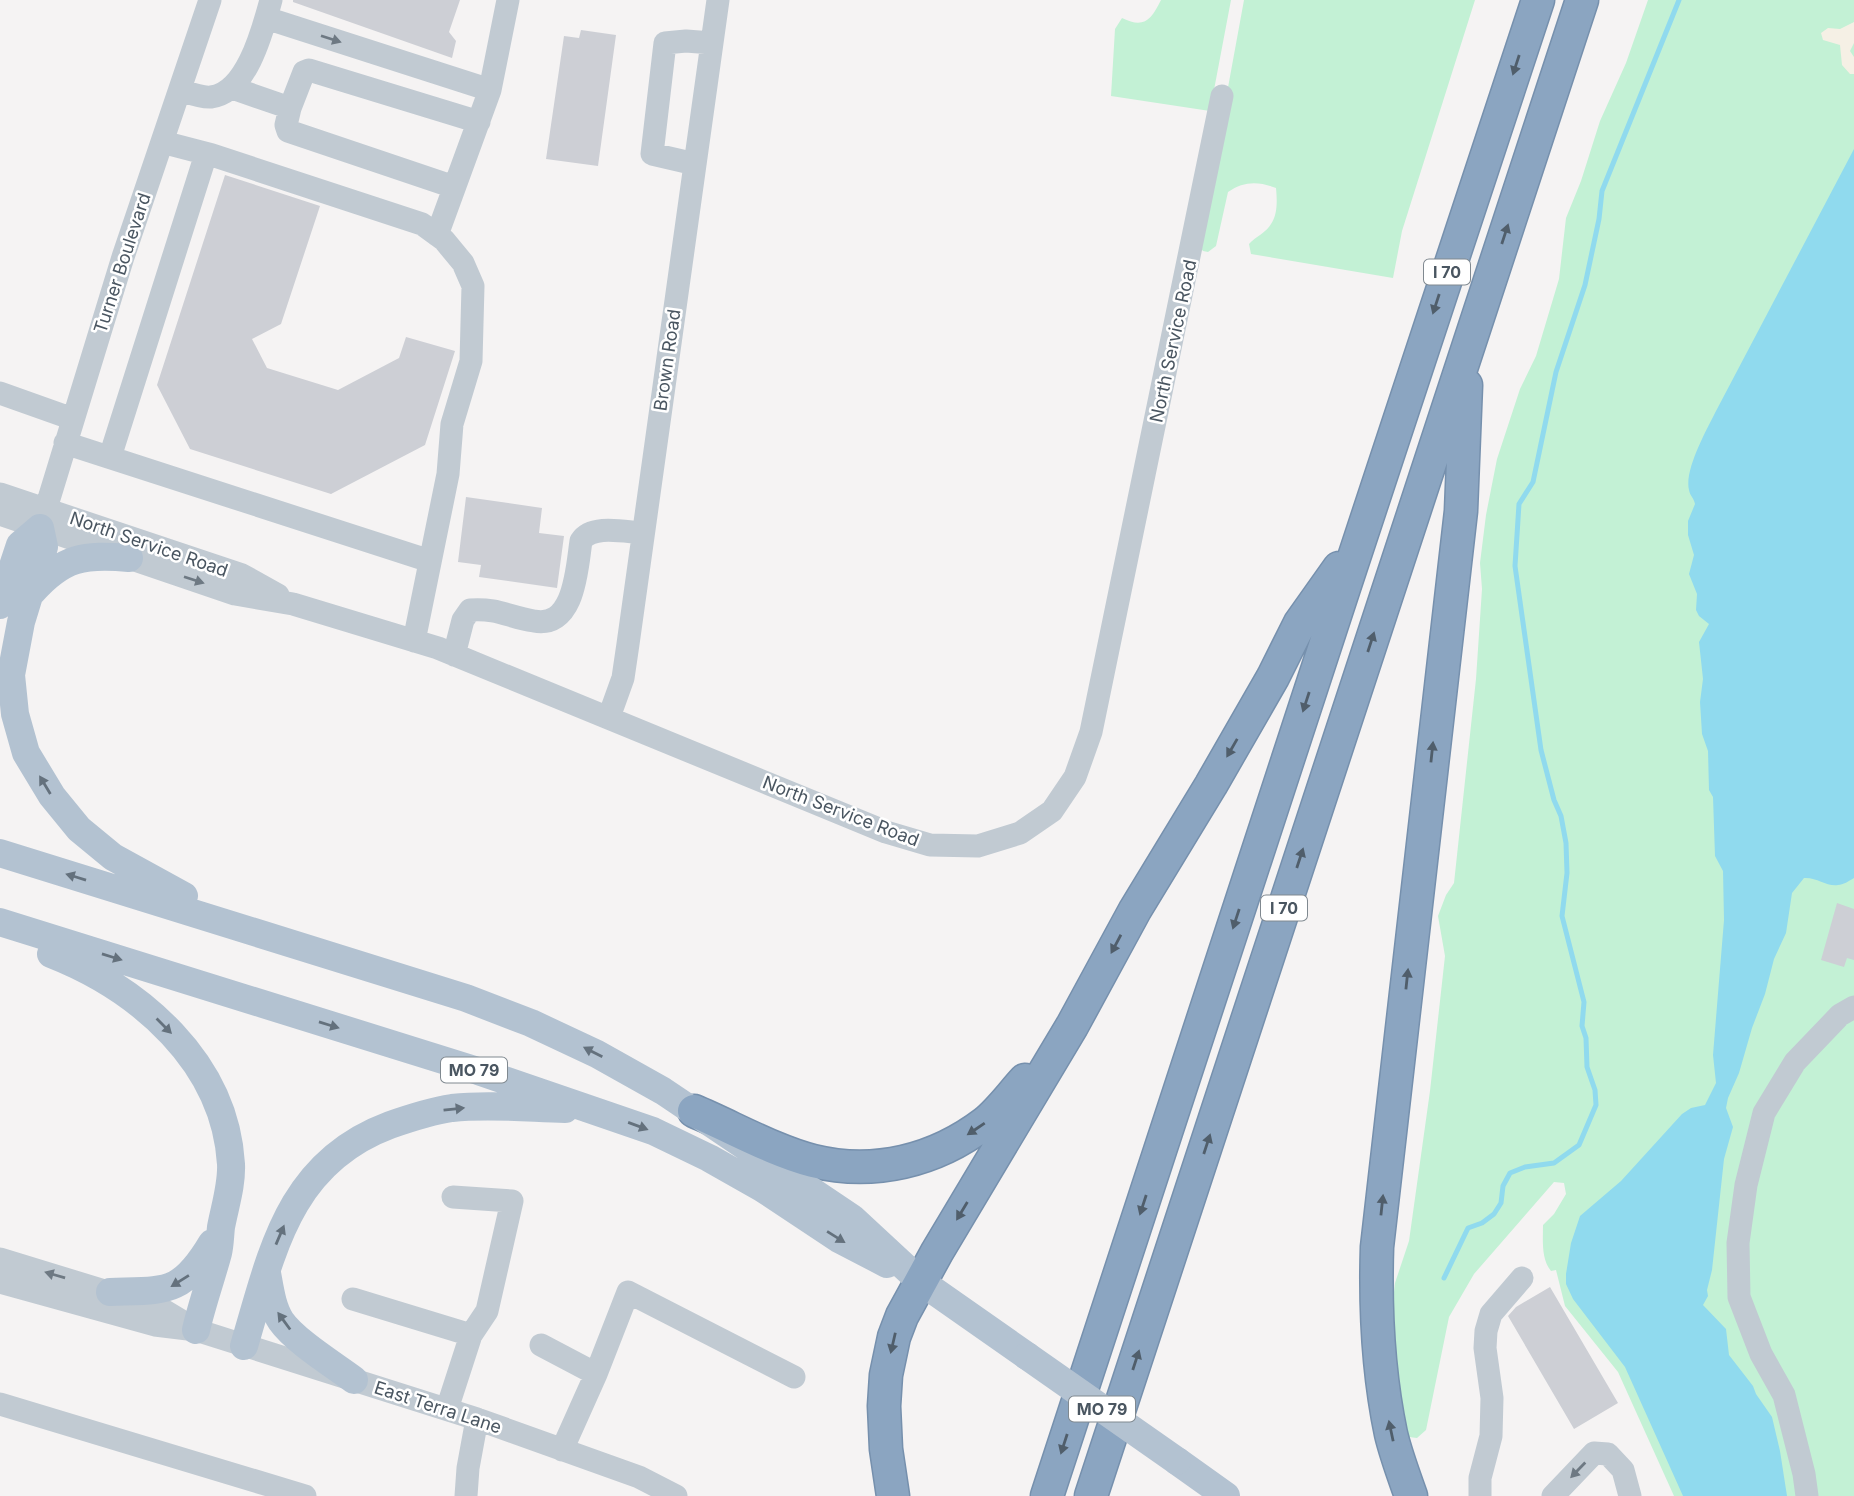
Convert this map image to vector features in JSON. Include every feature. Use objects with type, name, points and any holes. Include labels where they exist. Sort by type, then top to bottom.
[{"type":"highway","name":"I 70","points":[[1047,1496],[1278,794],[1356,544],[1538,0]]},
{"type":"highway","name":"I 70","points":[[1096,1488],[1582,0]]},
{"type":"highway","points":[[1410,1496],[1392,1437],[1380,1371],[1375,1308],[1377,1247],[1461,511],[1468,345]]},
{"type":"highway","points":[[893,1496],[886,1448],[884,1406],[886,1375],[894,1337],[902,1316],[920,1281],[1072,1026],[1135,910],[1211,785],[1300,624],[1356,544]]},
{"type":"highway","points":[[694,1111],[810,1160],[837,1166],[861,1167],[909,1161],[940,1151],[987,1122],[1072,1026]]},
{"type":"main road","points":[[13,593],[44,547],[43,518]]},
{"type":"main road","points":[[0,552],[21,622],[11,675],[15,714],[26,753],[52,796],[79,829],[113,857],[169,890],[306,948]]},
{"type":"main road","points":[[13,593],[68,563],[96,555],[129,558]]},
{"type":"main road","name":"MO 79","points":[[0,853],[466,998],[531,1023],[597,1054],[694,1111],[852,1218],[920,1281]]},
{"type":"main road","name":"MO 79","points":[[0,922],[594,1109],[653,1131],[709,1158],[762,1188],[839,1239],[920,1281],[1226,1496]]},
{"type":"main road","points":[[0,932],[80,966],[112,984],[166,1026],[204,1075],[226,1130],[231,1165],[219,1250],[196,1330]]},
{"type":"main road","points":[[244,1346],[267,1269],[286,1221],[310,1180],[336,1154],[364,1135],[408,1118],[452,1108],[594,1109]]},
{"type":"main road","points":[[110,1292],[169,1288],[186,1280],[199,1265],[221,1228]]},
{"type":"main road","points":[[267,1269],[271,1297],[281,1321],[302,1341],[354,1380]]},
{"type":"street","name":"Turner Boulevard","points":[[43,518],[122,257],[211,0]]},
{"type":"street","points":[[437,235],[491,90],[508,0]]},
{"type":"street","name":"Brown Road","points":[[609,717],[623,678],[718,0]]},
{"type":"street","points":[[180,90],[210,97],[228,92],[240,80],[269,9],[491,90]]},
{"type":"street","points":[[695,164],[652,155],[665,43],[712,43]]},
{"type":"street","points":[[454,187],[288,131],[286,125],[290,108],[304,72],[309,70],[479,122]]},
{"type":"street","points":[[232,88],[290,108]]},
{"type":"street","name":"North Service Road","points":[[0,494],[43,518],[129,558],[235,594],[293,604],[454,655],[886,832],[930,845],[978,846],[1020,833],[1052,811],[1075,777],[1091,732],[1222,96]]},
{"type":"street","points":[[162,142],[422,224],[444,240],[463,263],[473,286],[471,361],[452,424],[449,474],[414,641]]},
{"type":"street","points":[[110,457],[206,154]]},
{"type":"street","points":[[0,393],[73,419]]},
{"type":"street","points":[[65,443],[430,561]]},
{"type":"street","name":"North Service Road","points":[[0,514],[43,518],[242,575],[293,604]]},
{"type":"street","points":[[454,655],[463,620],[470,610],[490,608],[538,622],[557,617],[568,602],[574,587],[581,541],[590,532],[643,533]]},
{"type":"street","points":[[1807,1496],[1784,1395],[1761,1354],[1739,1297],[1738,1243],[1746,1185],[1764,1113],[1795,1062],[1840,1014],[1854,1007]]},
{"type":"street","points":[[447,1409],[471,1335],[486,1311],[512,1201],[453,1197]]},
{"type":"street","name":"East Terra Lane","points":[[0,1259],[160,1308],[196,1330]]},
{"type":"street","points":[[1480,1496],[1480,1478],[1492,1436],[1492,1398],[1485,1348],[1486,1331],[1491,1314],[1522,1278]]},
{"type":"street","name":"East Terra Lane","points":[[0,1282],[155,1325],[196,1330],[447,1409],[639,1477],[676,1496]]},
{"type":"street","points":[[562,1450],[628,1292],[794,1377]]},
{"type":"street","points":[[353,1300],[471,1335]]},
{"type":"street","points":[[541,1345],[596,1374]]},
{"type":"street","points":[[0,1404],[305,1496]]},
{"type":"street","points":[[466,1496],[477,1419]]},
{"type":"street","points":[[1553,1496],[1594,1453],[1608,1454],[1623,1470],[1630,1496]]},
{"type":"green space","points":[[1161,0],[1231,0],[1210,111],[1111,96],[1115,29],[1122,18],[1136,23],[1146,21]]},
{"type":"green space","points":[[1244,0],[1475,0],[1402,231],[1393,278],[1251,254],[1249,244],[1269,227],[1276,211],[1276,188],[1263,184],[1245,184],[1228,192],[1216,246],[1208,252],[1199,246]]},
{"type":"green space","points":[[1648,0],[1854,0],[1854,1496],[1674,1496],[1618,1372],[1565,1306],[1556,1270],[1551,1271],[1546,1261],[1543,1225],[1554,1214],[1566,1194],[1564,1183],[1554,1182],[1474,1274],[1449,1317],[1426,1430],[1417,1438],[1409,1437],[1405,1428],[1395,1356],[1393,1301],[1395,1283],[1409,1241],[1430,1091],[1445,956],[1438,916],[1454,883],[1476,679],[1482,589],[1480,563],[1486,515],[1497,459],[1520,389],[1536,356],[1559,279],[1566,218],[1600,121],[1626,63]]},
{"type":"sand","points":[[1854,22],[1854,43],[1850,51],[1854,57],[1854,74],[1850,74],[1842,65],[1840,45],[1823,40],[1821,33],[1828,28],[1840,29]]},
{"type":"water","points":[[1854,149],[1854,878],[1834,885],[1804,878],[1792,893],[1786,933],[1774,959],[1739,1073],[1728,1098],[1726,1108],[1733,1127],[1724,1159],[1712,1270],[1708,1296],[1703,1305],[1726,1329],[1729,1355],[1772,1417],[1787,1496],[1683,1496],[1625,1367],[1573,1299],[1566,1284],[1566,1274],[1571,1243],[1580,1216],[1621,1181],[1682,1114],[1691,1108],[1705,1105],[1716,1083],[1713,1055],[1724,920],[1723,871],[1715,856],[1713,797],[1709,790],[1708,751],[1702,734],[1700,702],[1703,679],[1699,642],[1709,624],[1696,610],[1697,594],[1689,574],[1694,555],[1688,535],[1688,521],[1695,504],[1688,482],[1693,461],[1707,428]]},
{"type":"building","points":[[460,0],[449,32],[456,41],[452,58],[293,2]]},
{"type":"building","points":[[581,30],[616,35],[598,166],[546,159],[564,36],[579,38]]},
{"type":"building","points":[[225,175],[320,206],[281,324],[252,339],[267,368],[338,390],[399,358],[406,337],[455,351],[425,445],[331,494],[190,449],[157,385]]},
{"type":"building","points":[[466,497],[542,508],[539,533],[564,536],[557,588],[479,577],[481,565],[458,562]]},
{"type":"building","points":[[1837,903],[1854,909],[1854,960],[1847,958],[1844,967],[1821,960]]},
{"type":"building","points":[[1550,1287],[1618,1403],[1574,1429],[1508,1316],[1516,1307]]},
{"type":"waterway","points":[[1444,1278],[1468,1228],[1482,1223],[1494,1214],[1501,1203],[1503,1186],[1510,1173],[1525,1167],[1554,1163],[1579,1145],[1596,1105],[1595,1090],[1587,1067],[1586,1038],[1582,1026],[1584,1002],[1562,916],[1567,873],[1566,843],[1561,816],[1541,750],[1515,566],[1519,504],[1533,482],[1556,372],[1585,285],[1602,191],[1679,0]]}]
